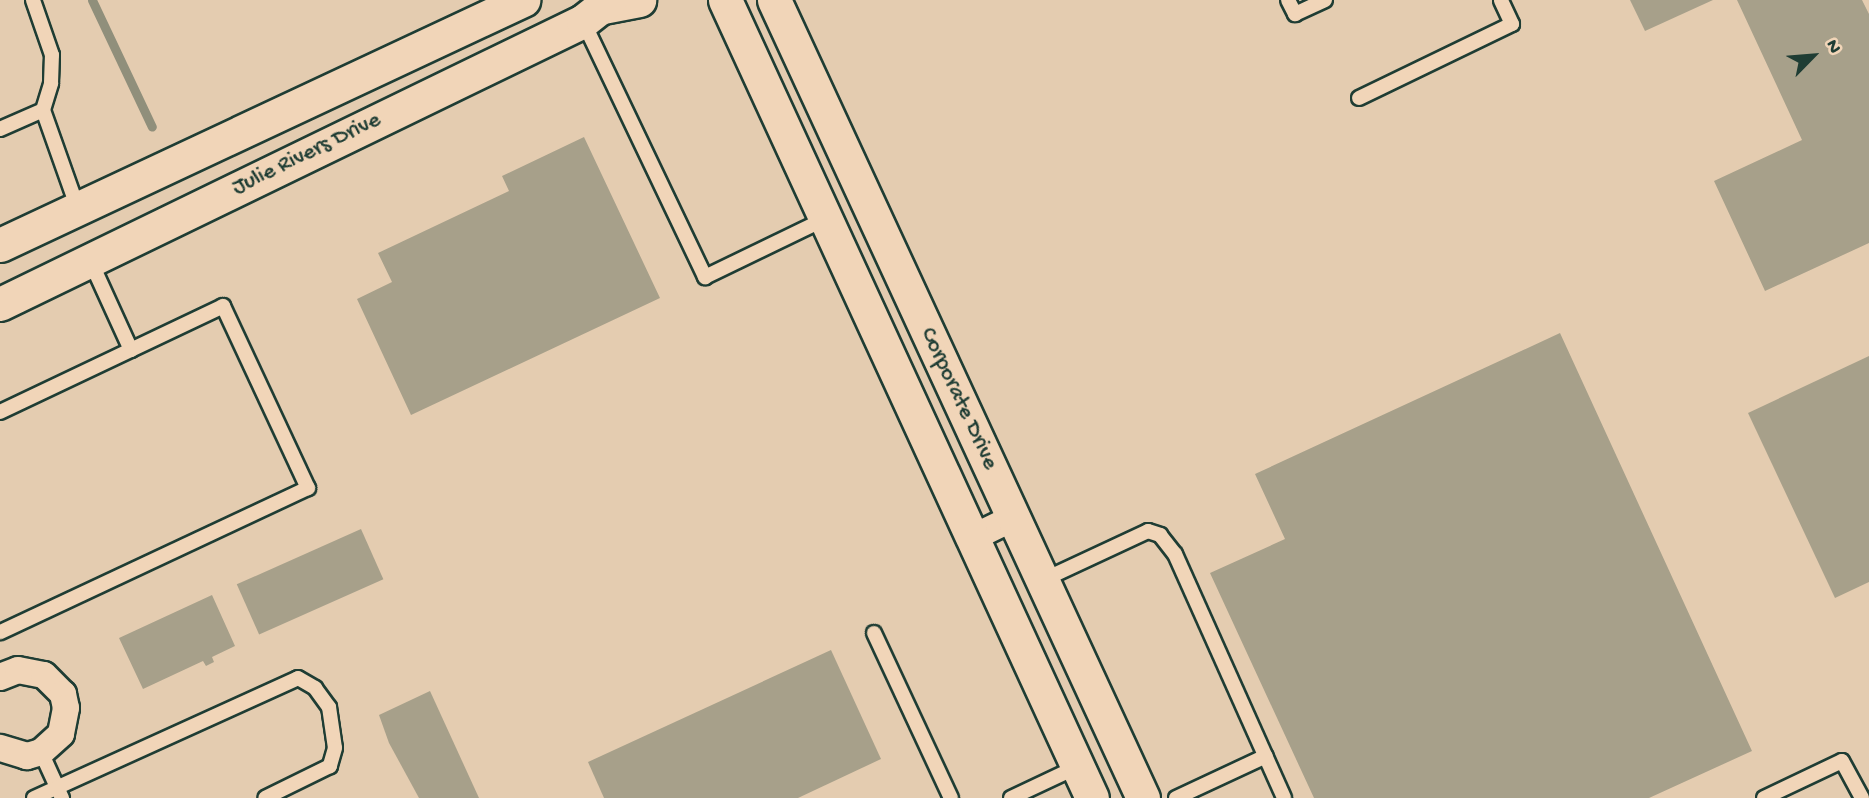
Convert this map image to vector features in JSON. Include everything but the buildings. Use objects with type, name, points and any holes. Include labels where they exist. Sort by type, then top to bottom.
[{"type":"street","name":"Julie Rivers Drive","points":[[0,245],[523,0]]},
{"type":"street","name":"Julie Rivers Drive","points":[[0,304],[599,10],[639,0]]},
{"type":"street","name":"Corporate Drive","points":[[774,0],[1143,798]]},
{"type":"street","name":"Corporate Drive","points":[[720,4],[825,219],[1092,798]]},
{"type":"street","points":[[78,209],[90,260]]},
{"type":"street","points":[[972,538],[1013,519]]},
{"type":"street","points":[[0,748],[27,756],[41,752],[61,734],[66,721],[63,695],[44,675],[18,670],[2,671]]},
{"type":"lane","points":[[33,0],[52,55],[43,110],[78,209]]},
{"type":"lane","points":[[1288,0],[1295,15],[1325,0]]},
{"type":"lane","points":[[1359,98],[1512,24],[1501,0]]},
{"type":"lane","points":[[599,10],[705,277],[825,219]]},
{"type":"lane","points":[[0,129],[43,110]]},
{"type":"lane","points":[[90,260],[131,350]]},
{"type":"lane","points":[[0,412],[223,306],[308,488],[0,632]]},
{"type":"lane","points":[[1041,580],[1148,531],[1160,535],[1175,554],[1284,798]]},
{"type":"lane","points":[[874,633],[951,798]]},
{"type":"lane","points":[[34,798],[60,793],[298,678],[315,688],[329,707],[335,728],[330,766],[265,798]]},
{"type":"lane","points":[[41,752],[60,793]]},
{"type":"lane","points":[[1176,798],[1265,756]]},
{"type":"lane","points":[[1764,798],[1842,761],[1862,798]]},
{"type":"lane","points":[[1010,798],[1077,766]]},
{"type":"waterway","points":[[92,0],[152,127]]}]
